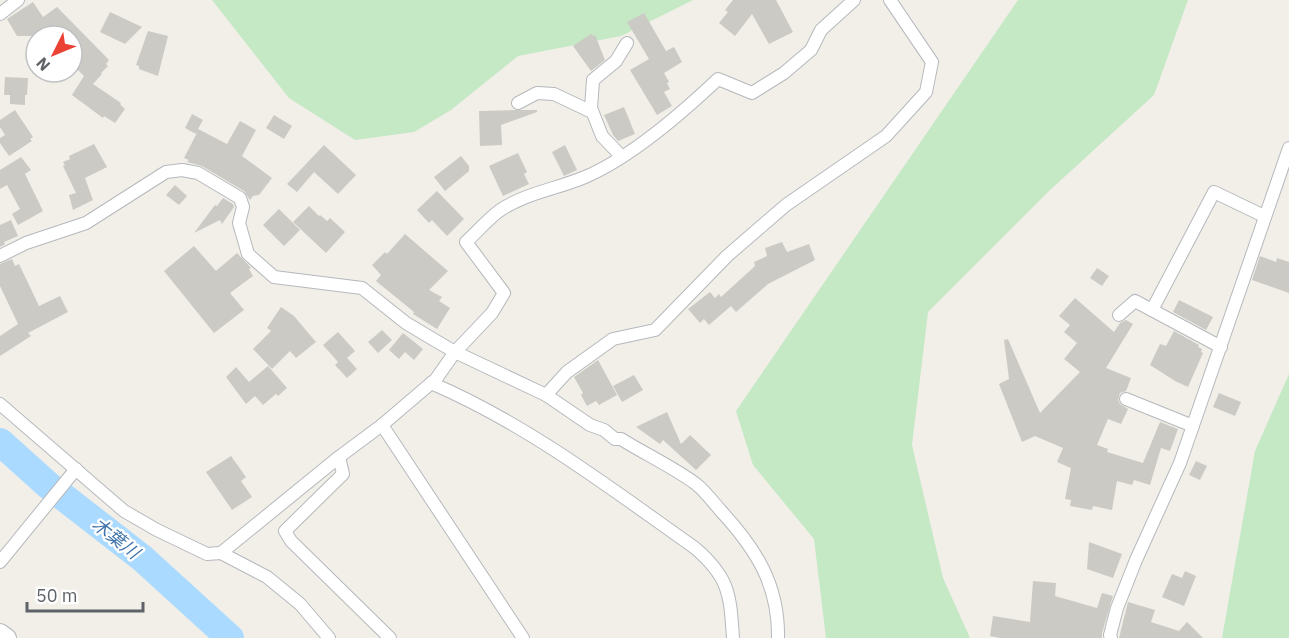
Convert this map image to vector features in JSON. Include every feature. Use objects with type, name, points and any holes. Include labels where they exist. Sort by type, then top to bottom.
[{"type":"main road","points":[[0,633],[7,638]]},
{"type":"street","points":[[0,14],[18,0]]},
{"type":"street","points":[[221,553],[382,425],[431,383],[455,352],[492,313],[504,293],[466,242],[500,211],[527,197],[585,177],[621,156],[687,108],[718,79],[752,93],[784,74],[811,50],[821,30],[854,0]]},
{"type":"street","points":[[546,395],[567,372],[613,339],[655,330],[727,256],[786,205],[886,136],[926,92],[932,62],[890,0]]},
{"type":"street","points":[[621,156],[602,136],[591,108],[593,81],[616,61],[627,43]]},
{"type":"street","points":[[518,103],[537,93],[554,94],[592,112]]},
{"type":"street","points":[[1111,638],[1118,608],[1180,463],[1289,148]]},
{"type":"street","points":[[0,256],[26,243],[86,223],[166,172],[182,170],[198,173],[240,198],[243,207],[238,223],[248,254],[274,277],[362,288],[406,323],[455,352],[546,395],[590,425],[604,430],[615,439],[621,439],[697,485],[745,537],[761,562],[770,582],[778,638]]},
{"type":"street","points":[[1152,310],[1214,192],[1264,216]]},
{"type":"street","points":[[1119,315],[1135,302],[1221,347]]},
{"type":"street","points":[[431,383],[468,399],[518,426],[695,548],[719,572],[730,596],[733,638]]},
{"type":"street","points":[[1126,399],[1193,426]]},
{"type":"street","points":[[0,404],[73,473],[124,511],[207,554],[221,553],[267,577],[300,604],[329,638]]},
{"type":"street","points":[[382,425],[523,638]]},
{"type":"street","points":[[339,457],[343,474],[285,531],[291,541],[390,638]]},
{"type":"street","points":[[0,562],[73,473]]},
{"type":"green space","points":[[212,0],[693,0],[621,36],[518,56],[451,110],[414,132],[355,140],[289,98]]},
{"type":"green space","points":[[1018,0],[1188,0],[1154,95],[1049,191],[928,312],[912,445],[943,578],[970,638],[826,638],[814,539],[753,465],[736,411]]},
{"type":"green space","points":[[1289,374],[1289,638],[1222,638],[1255,451]]},
{"type":"building","points":[[733,0],[776,0],[793,32],[769,44],[752,14],[735,36],[719,23],[728,12],[725,10]]},
{"type":"building","points":[[33,2],[43,17],[57,7],[74,24],[24,24],[24,36],[17,36],[7,19]]},
{"type":"building","points":[[110,12],[142,27],[125,44],[100,32]]},
{"type":"building","points":[[644,13],[666,51],[674,47],[682,62],[664,73],[670,89],[664,92],[672,106],[657,115],[630,70],[649,59],[627,22]]},
{"type":"building","points":[[148,31],[168,36],[158,76],[139,69],[136,65]]},
{"type":"building","points":[[591,34],[595,35],[605,60],[591,71],[573,46]]},
{"type":"building","points":[[84,35],[109,60],[106,64],[108,66],[93,84],[121,103],[125,109],[115,123],[104,116],[103,118],[72,95],[79,84],[84,84]]},
{"type":"building","points":[[5,77],[24,78],[24,84],[28,84],[25,105],[10,104],[10,95],[4,95]]},
{"type":"building","points":[[624,107],[635,134],[618,141],[604,115]]},
{"type":"building","points":[[15,110],[33,137],[30,139],[32,141],[9,156],[0,143],[0,138],[5,135],[0,127],[0,120]]},
{"type":"building","points":[[537,110],[537,112],[501,125],[502,145],[480,146],[479,111]]},
{"type":"building","points":[[192,114],[203,120],[198,129],[227,144],[240,121],[256,130],[242,156],[272,178],[259,195],[253,196],[250,200],[244,191],[202,166],[187,162],[189,160],[184,158],[198,131],[196,134],[185,128]]},
{"type":"building","points":[[274,115],[292,126],[284,139],[266,128]]},
{"type":"building","points":[[94,144],[107,167],[85,178],[93,200],[73,210],[69,195],[76,193],[63,162],[70,159],[69,156]]},
{"type":"building","points":[[324,145],[356,175],[338,194],[314,172],[297,192],[287,184]]},
{"type":"building","points":[[565,145],[577,170],[564,176],[552,152]]},
{"type":"building","points":[[518,153],[527,172],[524,174],[529,184],[503,196],[489,166]]},
{"type":"building","points":[[461,156],[469,166],[469,171],[445,191],[434,177]]},
{"type":"building","points":[[21,157],[31,170],[25,174],[43,211],[18,225],[12,214],[20,209],[7,185],[0,189],[0,170]]},
{"type":"building","points":[[175,185],[187,196],[179,205],[166,195]]},
{"type":"building","points":[[437,191],[464,219],[447,236],[432,220],[429,223],[417,210]]},
{"type":"building","points":[[223,198],[234,207],[222,224],[220,220],[194,233],[215,205],[217,206]]},
{"type":"building","points":[[309,206],[327,221],[330,218],[345,232],[326,253],[293,222]]},
{"type":"building","points":[[279,209],[300,230],[284,246],[263,225]]},
{"type":"building","points":[[11,220],[18,236],[4,242],[5,244],[0,247],[0,225]]},
{"type":"building","points":[[405,234],[448,271],[429,290],[442,297],[439,301],[450,308],[437,329],[413,314],[414,312],[376,281],[381,275],[372,265],[385,252],[387,254]]},
{"type":"building","points":[[782,242],[787,252],[809,244],[815,260],[768,284],[736,312],[731,306],[709,325],[704,319],[700,323],[688,309],[710,292],[715,298],[719,294],[721,297],[755,266],[754,262],[767,256],[765,248]]},
{"type":"building","points":[[194,246],[216,271],[237,253],[251,268],[249,269],[253,276],[230,293],[244,310],[214,333],[164,271]]},
{"type":"building","points":[[1260,256],[1276,262],[1277,258],[1289,262],[1289,293],[1252,280]]},
{"type":"building","points":[[12,259],[15,266],[19,264],[39,306],[60,296],[68,312],[28,333],[31,336],[0,356],[0,336],[18,324],[0,286],[0,264]]},
{"type":"building","points":[[1097,268],[1109,276],[1102,286],[1090,278]]},
{"type":"building","points":[[1075,298],[1114,332],[1120,323],[1126,320],[1133,324],[1106,368],[1131,378],[1126,391],[1120,393],[1118,400],[1128,409],[1121,424],[1108,419],[1097,445],[1108,449],[1107,452],[1143,463],[1160,422],[1178,429],[1170,451],[1161,448],[1150,485],[1134,480],[1132,485],[1117,481],[1112,510],[1093,506],[1092,510],[1070,506],[1071,500],[1065,499],[1071,468],[1057,462],[1063,448],[1035,436],[1022,442],[999,384],[1009,379],[1004,340],[1008,339],[1040,413],[1080,372],[1064,359],[1077,343],[1064,332],[1070,325],[1059,316]]},
{"type":"building","points":[[1179,300],[1213,317],[1206,330],[1173,312]]},
{"type":"building","points":[[281,307],[294,316],[316,342],[296,358],[290,351],[272,369],[253,349],[271,331],[267,328]]},
{"type":"building","points":[[382,330],[392,340],[378,353],[368,342]]},
{"type":"building","points":[[1174,331],[1199,345],[1203,353],[1188,387],[1150,365],[1160,344],[1166,346]]},
{"type":"building","points":[[338,332],[355,351],[347,358],[357,369],[347,378],[335,365],[338,362],[323,345]]},
{"type":"building","points":[[403,333],[423,349],[414,360],[405,352],[399,359],[389,350]]},
{"type":"building","points":[[598,360],[617,395],[599,405],[596,401],[587,406],[574,377]]},
{"type":"building","points":[[268,366],[287,388],[263,405],[255,396],[246,404],[226,377],[236,367],[249,382]]},
{"type":"building","points":[[634,375],[643,390],[622,402],[613,386]]},
{"type":"building","points":[[1219,393],[1241,402],[1235,416],[1213,407]]},
{"type":"building","points":[[667,412],[681,444],[690,435],[711,455],[696,470],[663,440],[660,444],[636,427]]},
{"type":"building","points":[[231,456],[246,477],[241,481],[252,497],[232,510],[206,472]]},
{"type":"building","points":[[1196,461],[1207,466],[1200,480],[1189,475]]},
{"type":"building","points":[[1089,542],[1122,554],[1113,578],[1087,569]]},
{"type":"building","points":[[1185,571],[1196,576],[1184,606],[1162,597],[1172,574],[1182,578]]},
{"type":"building","points":[[1033,581],[1056,583],[1055,596],[1097,608],[1102,593],[1113,596],[1102,638],[1000,638],[990,636],[993,616],[1030,622]]},
{"type":"building","points":[[1128,602],[1155,610],[1151,622],[1179,631],[1187,622],[1203,638],[1119,638]]},
{"type":"waterway","name":"木葉川","points":[[0,442],[48,485],[142,558],[230,638]]}]
